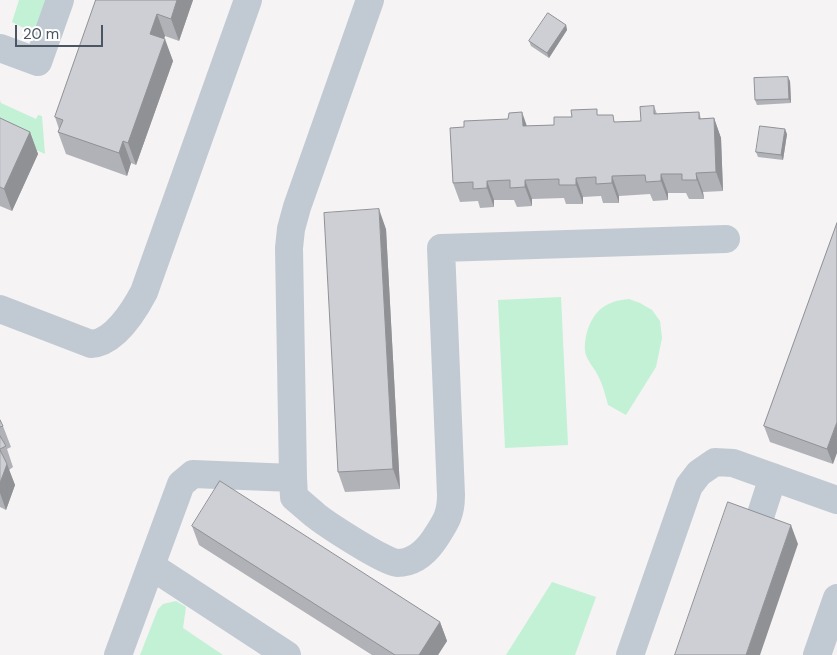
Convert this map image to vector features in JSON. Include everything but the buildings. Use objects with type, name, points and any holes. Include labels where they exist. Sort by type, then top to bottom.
[{"type":"lane","points":[[0,48],[38,62],[60,0]]},
{"type":"lane","points":[[0,309],[91,344],[98,344],[107,338],[128,318],[144,292],[248,0]]},
{"type":"lane","points":[[370,0],[297,207],[291,229],[289,248],[294,497],[316,516],[379,556],[394,563],[409,562],[421,555],[432,543],[448,518],[451,504],[441,248],[726,239]]},
{"type":"lane","points":[[630,655],[689,486],[699,473],[715,462],[733,463],[837,500]]},
{"type":"lane","points":[[118,655],[182,484],[193,474],[293,478]]},
{"type":"lane","points":[[760,517],[773,477]]},
{"type":"lane","points":[[151,566],[287,655]]},
{"type":"lane","points":[[817,655],[837,598]]},
{"type":"green space","points":[[19,0],[46,0],[35,34],[12,22]]},
{"type":"green space","points":[[0,100],[1,103],[36,119],[38,115],[42,116],[45,154],[0,133]]},
{"type":"green space","points":[[561,297],[568,445],[505,448],[498,300]]},
{"type":"green space","points":[[629,299],[652,310],[660,321],[662,338],[656,367],[626,415],[608,405],[600,380],[586,355],[585,346],[586,336],[592,320],[600,309],[613,302]]},
{"type":"green space","points":[[552,582],[596,597],[575,655],[506,655]]},
{"type":"green space","points":[[176,601],[186,607],[183,628],[223,655],[140,655],[158,609],[163,604]]}]
